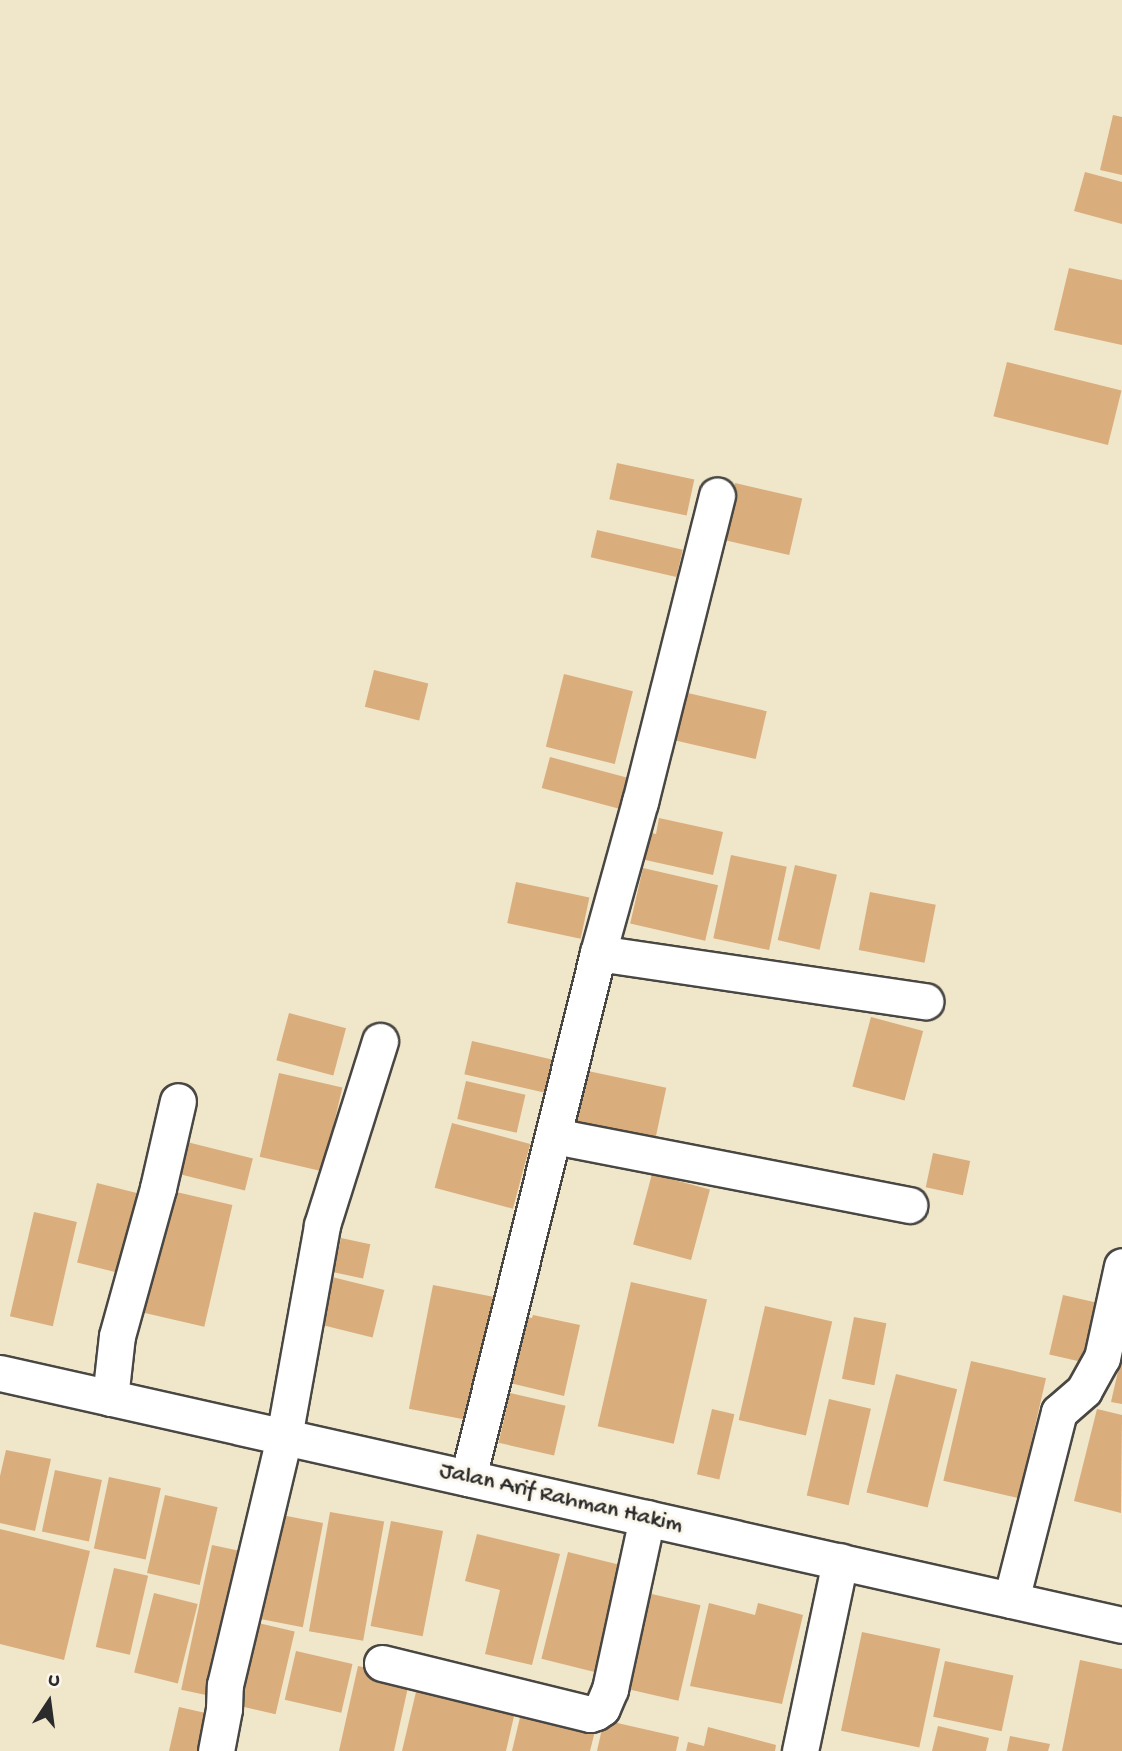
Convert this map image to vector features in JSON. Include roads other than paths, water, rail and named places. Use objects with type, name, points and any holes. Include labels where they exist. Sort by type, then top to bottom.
[{"type":"street","points":[[468,1478],[598,953],[640,802],[717,496]]},
{"type":"street","points":[[598,953],[925,1001]]},
{"type":"street","points":[[216,1751],[225,1710],[225,1685],[284,1437],[323,1225],[380,1041]]},
{"type":"street","points":[[110,1398],[117,1336],[158,1188],[178,1101]]},
{"type":"street","points":[[554,1136],[909,1205]]},
{"type":"street","points":[[1011,1600],[1059,1412],[1084,1390],[1102,1357],[1122,1266]]},
{"type":"street","name":"Jalan Arif Rahman Hakim","points":[[0,1373],[1122,1625]]},
{"type":"street","points":[[382,1663],[590,1714],[596,1712],[602,1708],[610,1689],[647,1518]]},
{"type":"street","points":[[800,1751],[840,1561]]}]
